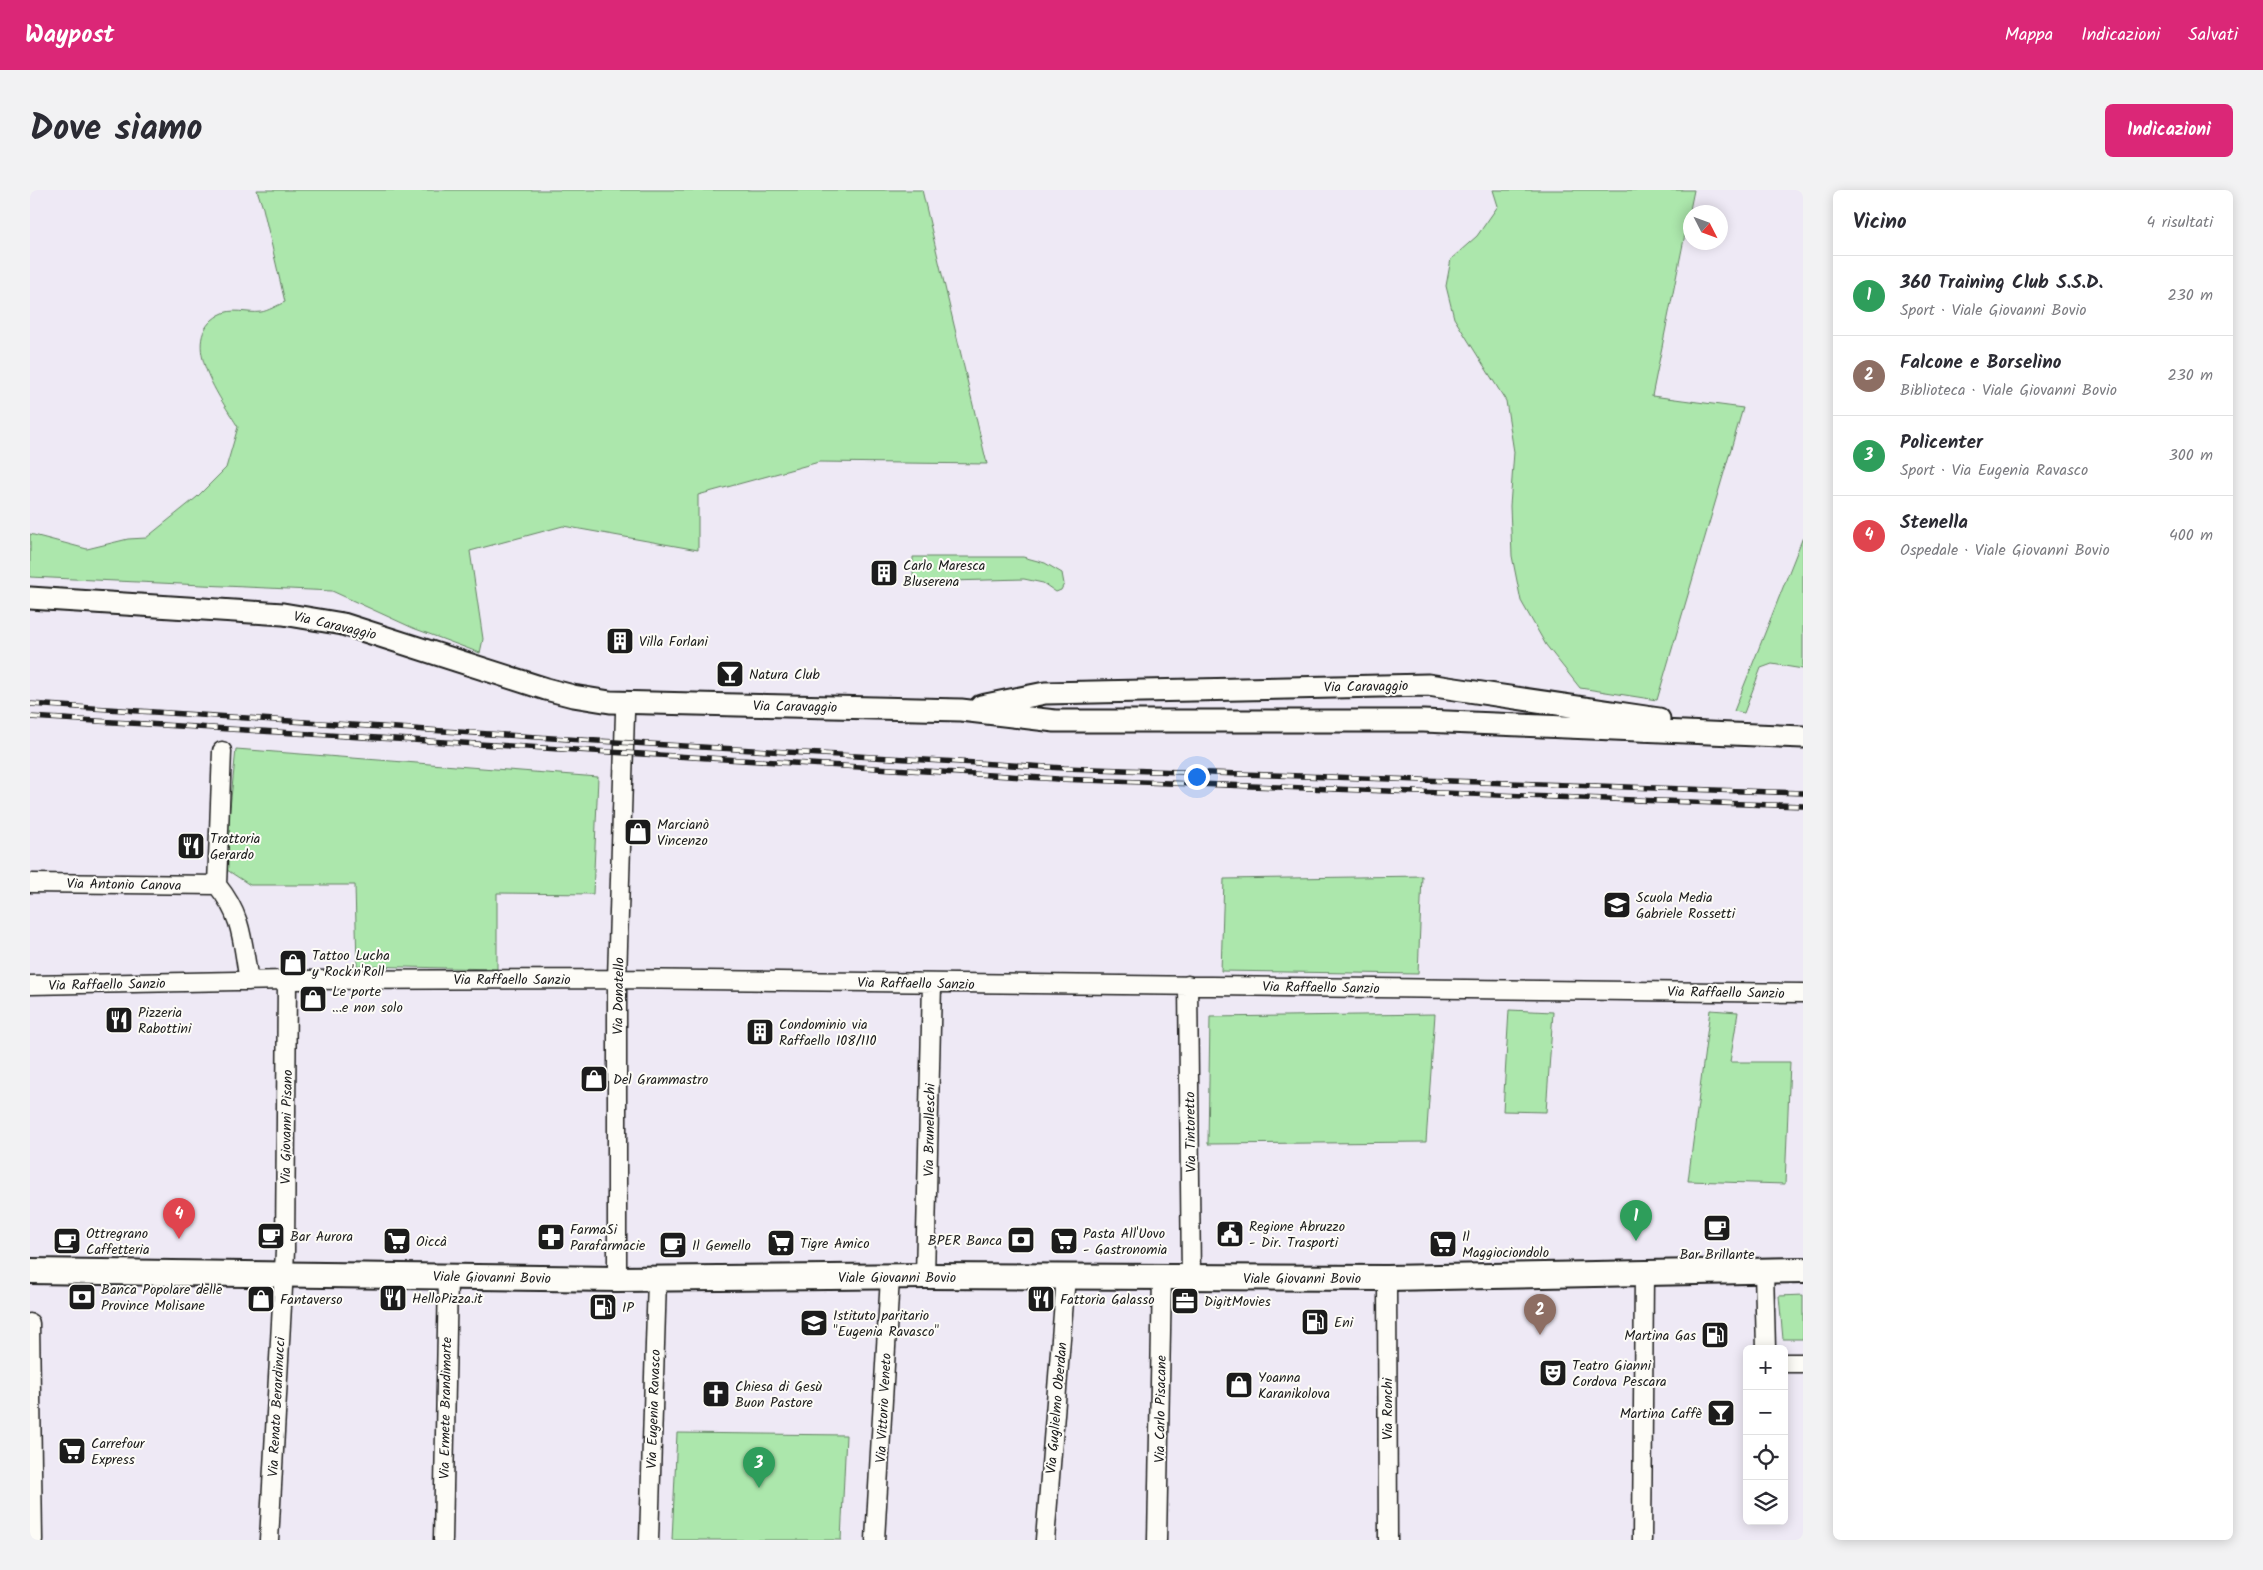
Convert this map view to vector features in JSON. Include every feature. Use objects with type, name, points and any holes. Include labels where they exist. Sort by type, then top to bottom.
[{"type":"main road","name":"Viale Giovanni Bovio","points":[[30,1271],[657,1279],[925,1276],[1387,1278],[1803,1270]]},
{"type":"street","name":"Via Caravaggio","points":[[30,598],[283,614],[343,624],[573,696],[627,708],[961,710],[1055,721],[1423,721],[1803,738]]},
{"type":"street","name":"Via Caravaggio","points":[[961,710],[1045,693],[1428,685],[1769,735]]},
{"type":"street","name":"Via Donatello","points":[[617,1279],[617,979],[627,708]]},
{"type":"street","points":[[222,751],[217,885],[231,902],[238,920],[249,981]]},
{"type":"street","name":"Via Antonio Canova","points":[[30,883],[217,885]]},
{"type":"street","name":"Via Raffaello Sanzio","points":[[30,985],[287,980],[617,979],[1803,993]]},
{"type":"street","name":"Via Giovanni Pisano","points":[[283,1275],[287,980]]},
{"type":"street","name":"Via Brunelleschi","points":[[925,1276],[932,984]]},
{"type":"street","name":"Via Tintoretto","points":[[1188,985],[1191,1278]]},
{"type":"street","points":[[1764,1270],[1766,1345]]},
{"type":"street","points":[[1642,1540],[1644,1273]]},
{"type":"street","name":"Via Renato Berardinucci","points":[[269,1540],[283,1275]]},
{"type":"street","name":"Via Ermete Brandimarte","points":[[443,1540],[448,1276]]},
{"type":"street","name":"Via Guglielmo Oberdan","points":[[1045,1540],[1066,1276]]},
{"type":"street","name":"Via Vittorio Veneto","points":[[874,1540],[890,1277]]},
{"type":"street","name":"Via Carlo Pisacane","points":[[1157,1540],[1162,1278]]},
{"type":"street","name":"Via Ronchi","points":[[1387,1278],[1388,1540]]},
{"type":"street","name":"Via Eugenia Ravasco","points":[[649,1540],[657,1279]]},
{"type":"street","points":[[30,1323],[33,1540]]},
{"type":"street","points":[[1788,1363],[1803,1364]]},
{"type":"green space","points":[[257,190],[922,190],[987,464],[819,462],[698,495],[698,550],[563,526],[470,551],[483,639],[480,653],[413,628],[332,591],[30,577],[30,534],[87,549],[128,539],[146,538],[197,497],[226,468],[238,427],[222,402],[206,370],[202,354],[202,339],[207,326],[219,315],[229,311],[261,312],[285,302]]},
{"type":"green space","points":[[1493,190],[1694,190],[1691,205],[1683,205],[1683,244],[1652,396],[1743,408],[1657,700],[1580,688],[1546,645],[1521,601],[1512,556],[1510,506],[1514,452],[1506,401],[1454,318],[1446,286],[1451,259],[1477,236],[1498,206]]},
{"type":"green space","points":[[1803,537],[1803,669],[1772,664],[1761,668],[1744,713],[1734,711]]},
{"type":"green space","points":[[913,557],[1023,557],[1045,563],[1062,573],[1064,584],[1061,590],[1056,592],[1043,583],[1024,579],[913,582]]},
{"type":"green space","points":[[236,749],[598,777],[593,894],[497,893],[497,969],[357,966],[355,885],[250,885],[224,868]]},
{"type":"green space","points":[[1422,876],[1418,974],[1221,971],[1224,879]]},
{"type":"green space","points":[[1509,1010],[1553,1012],[1546,1112],[1503,1111]]},
{"type":"green space","points":[[1710,1010],[1738,1012],[1730,1062],[1790,1062],[1785,1184],[1688,1181]]},
{"type":"green space","points":[[1435,1014],[1426,1142],[1208,1144],[1210,1017]]},
{"type":"green space","points":[[1803,1295],[1803,1339],[1783,1339],[1779,1296]]},
{"type":"green space","points":[[677,1433],[846,1435],[841,1540],[672,1540]]},
{"type":"railway","points":[[30,704],[598,741],[1064,768],[1803,793]]},
{"type":"railway","points":[[30,717],[1058,779],[1803,806]]},
{"type":"place","name":"Carlo Maresca Bluserena","points":[[884,573]]},
{"type":"place","name":"Villa Forlani","points":[[620,641]]},
{"type":"place","name":"Natura Club","points":[[730,674]]},
{"type":"place","name":"Marcianò Vincenzo","points":[[638,832]]},
{"type":"place","name":"Trattoria Gerardo","points":[[191,846]]},
{"type":"place","name":"Scuola Media Gabriele Rossetti","points":[[1617,905]]},
{"type":"place","name":"Tattoo Lucha y Rock'n'Roll","points":[[293,963]]},
{"type":"place","name":"Le porte ...e non solo","points":[[313,999]]},
{"type":"place","name":"Pizzeria Rabottini","points":[[119,1020]]},
{"type":"place","name":"Condominio via Raffaello 108/110","points":[[760,1032]]},
{"type":"place","name":"Del Grammastro","points":[[594,1079]]},
{"type":"place","name":"Bar Brillante","points":[[1717,1228]]},
{"type":"place","name":"Regione Abruzzo - Dir. Trasporti","points":[[1230,1234]]},
{"type":"place","name":"Bar Aurora","points":[[271,1236]]},
{"type":"place","name":"FarmaSi Parafarmacie","points":[[551,1237]]},
{"type":"place","name":"Stenella","points":[[179,1239]]},
{"type":"place","name":"BPER Banca","points":[[1021,1240]]},
{"type":"place","name":"Ottregrano Caffetteria","points":[[67,1241]]},
{"type":"place","name":"Oiccà","points":[[397,1241]]},
{"type":"place","name":"Pasta All'Uovo - Gastronomia","points":[[1064,1241]]},
{"type":"place","name":"360 Training Club S.S.D.","points":[[1636,1241]]},
{"type":"place","name":"Tigre Amico","points":[[781,1243]]},
{"type":"place","name":"Il Maggiociondolo","points":[[1443,1244]]},
{"type":"place","name":"Il Gemello","points":[[673,1245]]},
{"type":"place","name":"Banca Popolare delle Province Molisane","points":[[82,1297]]},
{"type":"place","name":"HelloPizza.it","points":[[393,1298]]},
{"type":"place","name":"Fantaverso","points":[[261,1299]]},
{"type":"place","name":"Fattoria Galasso","points":[[1041,1299]]},
{"type":"place","name":"DigitMovies","points":[[1185,1301]]},
{"type":"place","name":"IP","points":[[603,1307]]},
{"type":"place","name":"Eni","points":[[1315,1322]]},
{"type":"place","name":"Istituto paritario \"Eugenia Ravasco\"","points":[[814,1323]]},
{"type":"place","name":"Falcone e Borselino","points":[[1540,1335]]},
{"type":"place","name":"Martina Gas","points":[[1715,1335]]},
{"type":"place","name":"Teatro Gianni Cordova Pescara","points":[[1553,1373]]},
{"type":"place","name":"Yoanna Karanikolova","points":[[1239,1385]]},
{"type":"place","name":"Chiesa di Gesù Buon Pastore","points":[[716,1394]]},
{"type":"place","name":"Martina Caffè","points":[[1721,1413]]},
{"type":"place","name":"Carrefour Express","points":[[72,1451]]},
{"type":"place","name":"Policenter","points":[[759,1488]]}]
